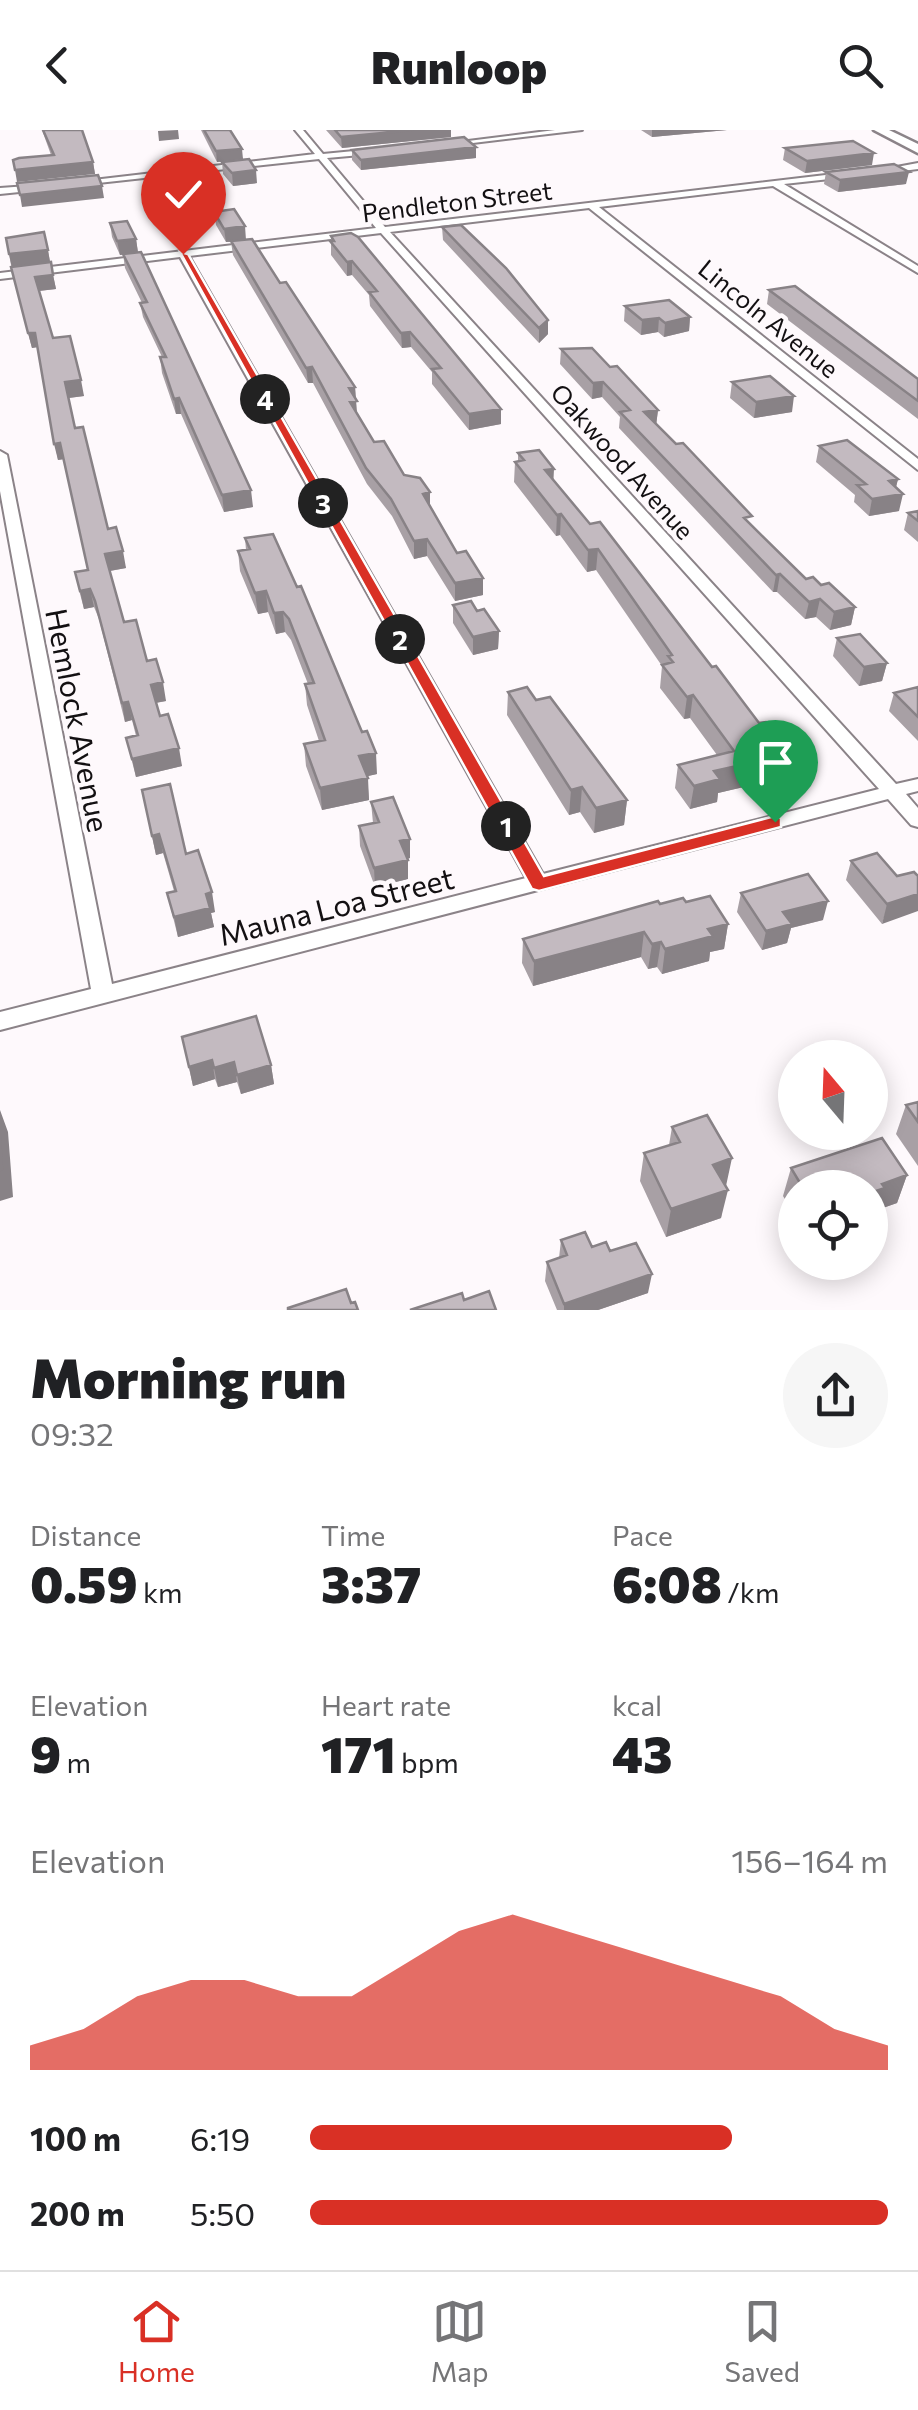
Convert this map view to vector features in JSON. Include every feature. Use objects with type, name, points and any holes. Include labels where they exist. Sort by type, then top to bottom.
[{"type":"street","name":"Oakwood Avenue","points":[[299,130],[383,230],[918,820]]},
{"type":"street","points":[[444,144],[578,130]]},
{"type":"street","points":[[880,130],[918,149]]},
{"type":"street","points":[[0,191],[387,150]]},
{"type":"street","name":"Pendleton Street","points":[[0,276],[918,166]]},
{"type":"street","points":[[776,183],[918,270]]},
{"type":"street","name":"Lincoln Avenue","points":[[591,205],[918,466]]},
{"type":"street","points":[[183,254],[539,884]]},
{"type":"street","name":"Hemlock Avenue","points":[[0,456],[103,995]]},
{"type":"street","name":"Mauna Loa Street","points":[[0,1021],[918,785]]},
{"type":"building","points":[[43,130],[82,130],[93,162],[15,170],[13,160],[54,155]]},
{"type":"building","points":[[204,130],[230,130],[242,149],[216,151]]},
{"type":"building","points":[[335,130],[413,130],[341,137]]},
{"type":"building","points":[[464,137],[476,147],[361,160],[352,150]]},
{"type":"building","points":[[853,141],[874,153],[807,161],[785,148]]},
{"type":"building","points":[[249,159],[256,170],[232,173],[222,162]]},
{"type":"building","points":[[894,164],[909,172],[840,180],[826,172]]},
{"type":"building","points":[[98,175],[102,186],[20,195],[17,183]]},
{"type":"building","points":[[234,209],[245,226],[224,229],[214,212]]},
{"type":"building","points":[[127,221],[136,239],[117,241],[110,223]]},
{"type":"building","points":[[461,225],[506,268],[548,320],[539,328],[442,227]]},
{"type":"building","points":[[44,232],[48,250],[9,254],[6,238]]},
{"type":"building","points":[[351,233],[501,409],[469,414],[432,369],[441,368],[410,332],[401,333],[369,292],[377,291],[330,241],[334,241],[331,236]]},
{"type":"building","points":[[252,239],[280,283],[286,282],[355,387],[349,388],[357,401],[350,402],[374,442],[384,441],[404,475],[420,478],[430,492],[423,494],[457,553],[466,551],[483,578],[455,583],[427,539],[414,541],[391,499],[366,468],[312,367],[306,368],[231,241]]},
{"type":"building","points":[[141,252],[251,490],[222,495],[179,398],[174,399],[160,357],[166,357],[140,303],[147,302],[123,254]]},
{"type":"building","points":[[51,262],[53,275],[35,277],[53,338],[70,336],[81,380],[65,382],[75,428],[83,427],[108,529],[116,527],[123,551],[105,554],[124,622],[136,620],[147,661],[156,659],[163,682],[151,685],[160,716],[168,714],[179,748],[132,759],[126,738],[138,735],[128,702],[122,703],[95,601],[90,589],[80,591],[75,572],[88,570],[60,443],[54,444],[35,333],[28,333],[11,267]]},
{"type":"building","points":[[795,286],[918,379],[918,401],[769,290]]},
{"type":"building","points":[[669,300],[690,317],[665,323],[659,318],[642,320],[625,306]]},
{"type":"building","points":[[592,348],[610,367],[617,366],[658,410],[644,412],[676,444],[683,443],[752,516],[744,518],[806,579],[813,577],[821,585],[829,583],[855,607],[834,612],[820,599],[809,602],[780,574],[776,575],[620,412],[630,410],[603,382],[593,383],[561,349]]},
{"type":"building","points":[[770,376],[794,396],[756,402],[732,382]]},
{"type":"building","points":[[847,440],[898,479],[889,481],[903,494],[872,499],[857,485],[866,484],[819,446]]},
{"type":"building","points":[[539,450],[554,469],[545,470],[590,524],[600,522],[712,667],[716,666],[759,723],[766,722],[791,754],[714,771],[720,779],[694,786],[678,765],[734,751],[693,695],[687,697],[662,665],[673,662],[668,656],[672,655],[598,549],[588,550],[515,462],[524,460],[518,453]]},
{"type":"building","points":[[273,534],[297,587],[301,586],[362,732],[367,731],[376,753],[359,756],[368,778],[320,788],[304,744],[325,740],[305,684],[314,683],[289,619],[283,612],[274,613],[266,591],[255,593],[238,551],[250,549],[245,538]]},
{"type":"building","points":[[471,601],[477,611],[484,609],[499,631],[473,637],[453,605]]},
{"type":"building","points":[[860,634],[887,663],[864,667],[837,638]]},
{"type":"building","points":[[527,687],[536,700],[550,697],[627,800],[596,808],[582,787],[571,790],[508,692]]},
{"type":"building","points":[[918,687],[918,717],[894,693]]},
{"type":"building","points":[[170,784],[186,854],[198,850],[212,892],[206,894],[210,908],[174,917],[167,893],[176,891],[159,834],[152,836],[142,790]]},
{"type":"building","points":[[393,797],[410,839],[400,841],[408,860],[374,868],[359,826],[379,822],[371,802]]},
{"type":"building","points":[[877,853],[897,876],[914,872],[918,876],[918,894],[887,904],[851,861]]},
{"type":"building","points":[[808,874],[828,901],[783,912],[792,924],[766,931],[741,893]]},
{"type":"building","points":[[710,896],[728,924],[708,929],[713,936],[665,949],[661,942],[652,944],[644,932],[534,961],[523,939],[658,901],[660,904],[683,898],[686,902]]},
{"type":"building","points":[[256,1016],[271,1065],[237,1075],[234,1062],[214,1068],[212,1060],[189,1067],[182,1037]]},
{"type":"building","points":[[918,1102],[918,1122],[906,1105]]},
{"type":"building","points":[[707,1115],[732,1158],[713,1165],[728,1190],[671,1209],[644,1153],[680,1142],[672,1127]]},
{"type":"building","points":[[888,1147],[907,1175],[888,1182],[888,1170],[791,1168],[846,1150],[888,1150]]},
{"type":"building","points":[[585,1232],[592,1247],[606,1242],[610,1251],[636,1243],[652,1274],[564,1304],[547,1262],[567,1255],[561,1240]]},
{"type":"building","points":[[346,1289],[358,1310],[288,1310],[288,1308]]},
{"type":"building","points":[[489,1291],[496,1310],[410,1310],[462,1293],[464,1300]]},
{"type":"route","points":[[183,254],[539,884],[775,822]]}]
